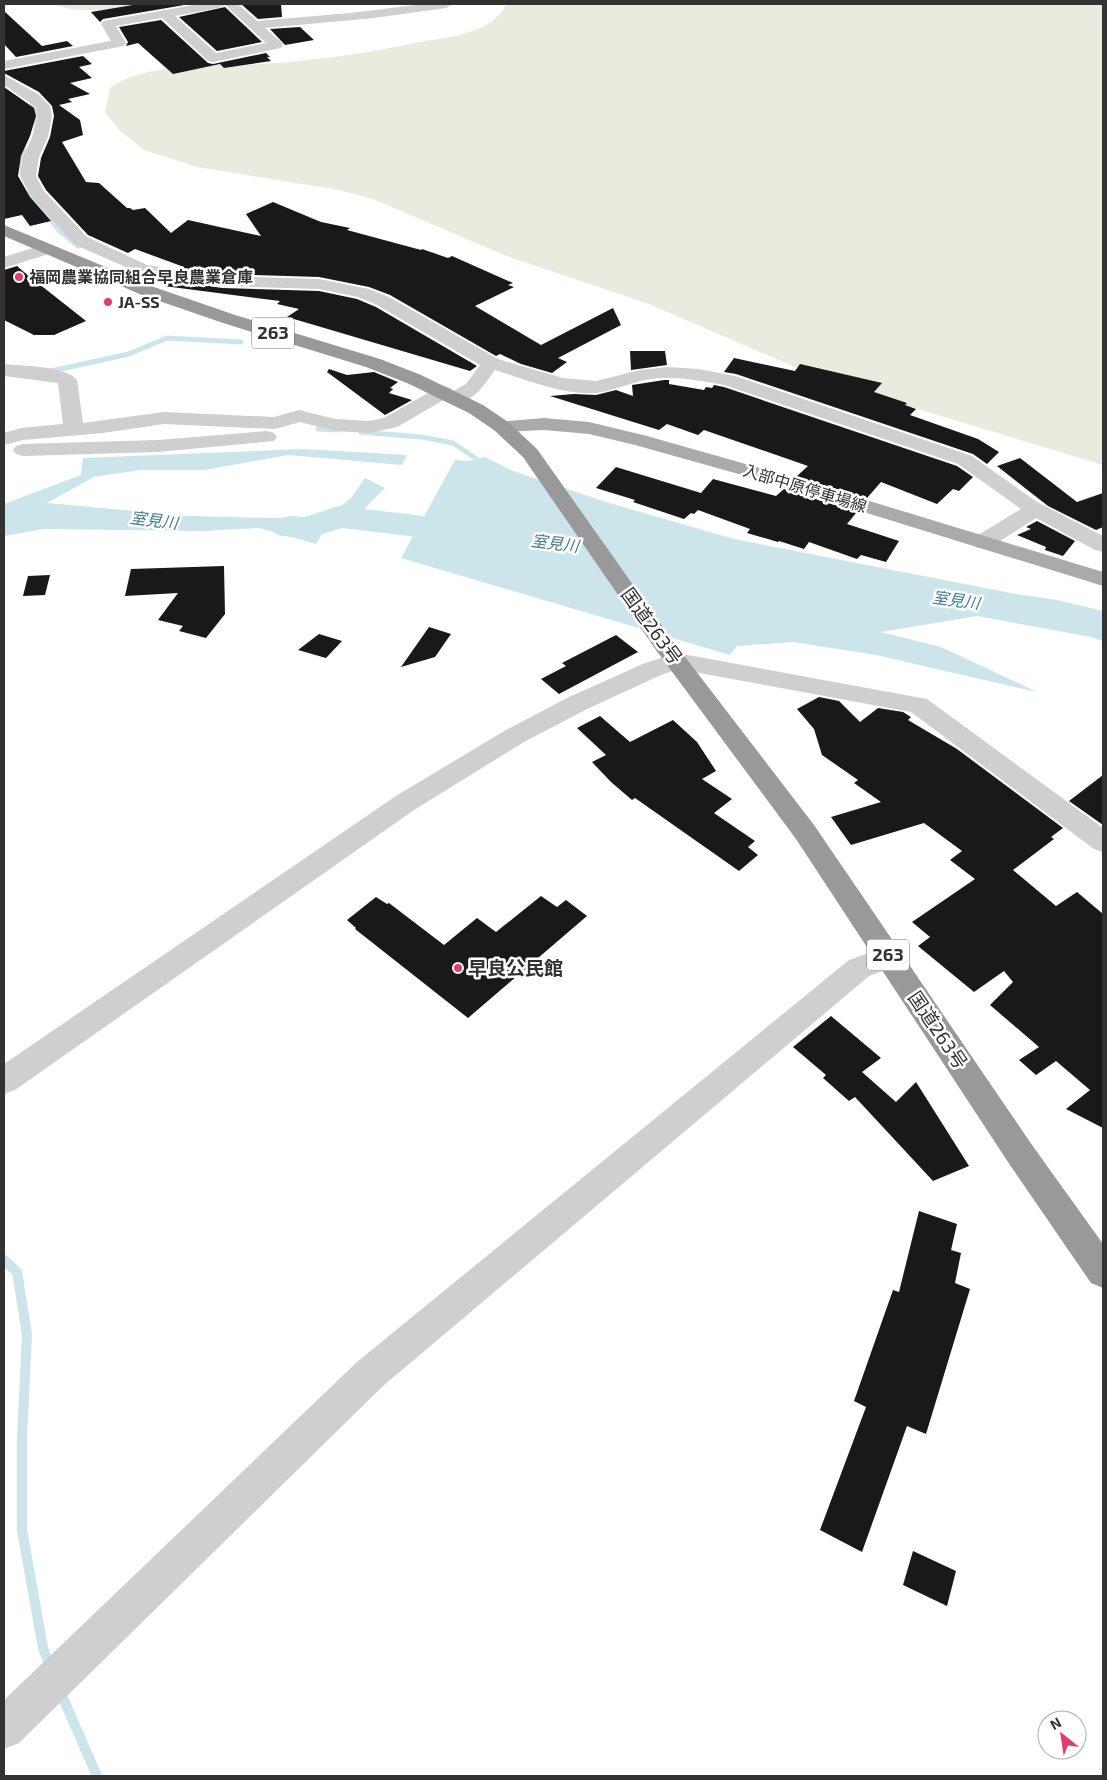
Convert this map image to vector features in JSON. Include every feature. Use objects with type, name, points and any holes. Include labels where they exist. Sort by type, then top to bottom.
[{"type":"highway","name":"国道263号","points":[[4,230],[61,247],[157,294],[229,319],[373,363],[450,395],[476,409],[501,426],[530,453],[670,653],[805,832],[1021,1155],[1103,1272]]},
{"type":"main road","name":"入部中原停車場線","points":[[501,426],[544,424],[589,428],[640,440],[1103,579]]},
{"type":"street","points":[[4,65],[119,43],[108,24],[220,4]]},
{"type":"street","points":[[165,14],[213,58],[276,46],[231,4]]},
{"type":"street","points":[[253,25],[337,19],[401,12],[446,4]]},
{"type":"street","points":[[4,79],[33,96],[43,106],[45,116],[40,137],[31,157],[28,176],[38,193],[61,247]]},
{"type":"street","points":[[4,263],[61,247],[164,273],[222,281],[319,284],[363,293],[383,301],[491,363],[556,382],[587,388],[600,387],[648,374],[694,374],[728,380],[965,460],[1036,509],[1103,545]]},
{"type":"street","points":[[4,438],[21,434],[103,427],[164,418],[275,423],[300,416],[335,424],[369,427],[390,423],[450,395],[473,388],[491,363]]},
{"type":"street","points":[[4,370],[60,376],[67,380],[74,429]]},
{"type":"street","points":[[4,451],[158,446],[268,437],[275,423]]},
{"type":"street","points":[[983,542],[1036,509]]},
{"type":"street","points":[[4,1081],[414,798],[523,732],[578,703],[653,668],[670,653],[918,705],[1103,842]]},
{"type":"street","points":[[4,1728],[370,1374],[859,968],[890,957]]},
{"type":"shaded area","points":[[54,4],[149,4],[114,9],[75,10]]},
{"type":"shaded area","points":[[506,4],[1103,4],[1103,465],[832,383],[649,304],[509,257],[373,199],[339,190],[197,167],[144,150],[120,131],[105,112],[110,88],[126,79],[143,73],[183,67],[282,63],[322,59],[444,38],[468,33],[486,25],[499,15]]},
{"type":"water","points":[[303,449],[407,455],[402,465],[288,455],[205,470],[141,470],[94,477],[47,503],[189,516],[310,519],[330,514],[351,498],[365,478],[385,488],[347,526],[326,527],[316,544],[259,528],[201,531],[44,529],[4,536],[4,504],[81,475],[83,458]]},
{"type":"water","points":[[485,457],[513,471],[606,502],[734,539],[1016,594],[1057,600],[1103,611],[1103,641],[1091,637],[977,616],[881,632],[941,647],[1037,692],[876,655],[793,642],[737,646],[730,655],[401,558],[455,460],[469,461]]},
{"type":"building","points":[[139,4],[190,4],[103,19],[100,22],[91,12]]},
{"type":"building","points":[[241,4],[281,4],[282,17],[258,19]]},
{"type":"building","points":[[225,7],[262,42],[217,51],[179,17]]},
{"type":"building","points":[[4,11],[42,46],[67,41],[73,46],[16,57],[4,44]]},
{"type":"building","points":[[161,20],[208,63],[213,64],[266,53],[271,61],[224,68],[220,64],[173,74],[138,43],[126,46],[128,42],[119,27]]},
{"type":"building","points":[[300,27],[314,40],[285,45],[270,29]]},
{"type":"building","points":[[83,56],[92,64],[79,67],[92,78],[70,83],[90,94],[68,99],[72,102],[59,105],[80,120],[83,135],[62,142],[86,182],[99,183],[127,208],[133,210],[145,208],[171,233],[188,220],[261,236],[246,214],[273,202],[321,222],[350,228],[347,230],[422,249],[448,258],[452,256],[513,283],[508,285],[514,287],[475,306],[541,345],[613,308],[621,325],[558,358],[567,362],[552,373],[521,364],[500,354],[496,356],[390,295],[369,287],[319,277],[222,274],[183,268],[135,249],[128,253],[88,235],[46,190],[38,176],[41,158],[50,137],[54,116],[52,106],[39,92],[4,73],[4,71]]},
{"type":"building","points":[[4,87],[34,108],[36,116],[21,156],[18,176],[30,197],[51,221],[30,226],[22,215],[4,219]]},
{"type":"building","points":[[17,266],[86,321],[54,335],[34,335],[4,320],[4,270]]},
{"type":"building","points":[[170,280],[222,288],[319,291],[357,299],[376,307],[477,366],[470,371],[287,317],[299,309],[277,304],[280,301],[164,286]]},
{"type":"building","points":[[630,351],[665,351],[667,365],[631,370]]},
{"type":"building","points":[[734,358],[795,371],[800,364],[882,383],[874,392],[907,403],[905,405],[916,409],[910,415],[978,439],[999,452],[987,464],[973,454],[736,374],[724,372]]},
{"type":"building","points":[[329,369],[347,375],[374,372],[398,382],[390,388],[393,389],[389,393],[412,400],[385,415],[327,372]]},
{"type":"building","points":[[669,380],[669,384],[704,390],[706,387],[712,388],[714,385],[724,387],[957,466],[973,477],[959,491],[953,489],[937,504],[881,482],[867,498],[796,477],[808,466],[704,430],[698,435],[667,424],[659,430],[550,396],[596,395],[616,390],[633,396],[632,385]]},
{"type":"building","points":[[1020,458],[1077,502],[1103,493],[1103,527],[1096,530],[1048,506],[997,466]]},
{"type":"building","points":[[616,467],[701,493],[713,479],[776,496],[784,489],[857,512],[847,524],[899,541],[886,562],[861,555],[857,559],[809,542],[804,549],[778,542],[747,533],[750,529],[698,510],[684,519],[633,502],[635,500],[596,488]]},
{"type":"building","points":[[1037,521],[1075,541],[1063,556],[1045,550],[1046,547],[1017,535],[1031,529],[1026,527]]},
{"type":"building","points":[[224,566],[225,614],[206,638],[179,631],[183,626],[158,620],[178,593],[125,596],[131,569]]},
{"type":"building","points":[[50,575],[45,595],[23,596],[28,576]]},
{"type":"building","points":[[429,627],[451,634],[435,657],[401,667]]},
{"type":"building","points":[[319,634],[342,641],[326,658],[298,650]]},
{"type":"building","points":[[616,635],[638,652],[559,694],[541,679],[566,666],[562,663]]},
{"type":"building","points":[[819,697],[839,701],[860,722],[878,708],[903,712],[911,717],[908,720],[957,749],[1063,828],[1051,837],[1054,839],[1013,870],[1056,906],[1077,892],[1103,914],[1103,1128],[1066,1109],[1090,1090],[1056,1061],[1036,1075],[1019,1060],[1039,1047],[990,1005],[1013,982],[1004,971],[974,992],[918,946],[930,937],[912,922],[975,879],[950,860],[962,851],[924,823],[851,845],[831,817],[881,802],[854,783],[858,780],[822,755],[814,729],[797,709]]},
{"type":"building","points":[[600,716],[630,742],[673,720],[697,742],[716,771],[702,779],[732,799],[714,813],[755,841],[748,847],[758,855],[739,871],[635,798],[632,800],[611,782],[592,762],[606,755],[577,728]]},
{"type":"building","points":[[1103,775],[1103,825],[1069,801]]},
{"type":"building","points":[[541,896],[557,907],[566,900],[587,916],[468,1018],[355,929],[347,920],[376,897],[387,904],[389,903],[444,945],[477,918],[496,932]]},
{"type":"building","points":[[831,1016],[881,1058],[862,1072],[896,1102],[916,1082],[969,1166],[933,1181],[855,1097],[849,1101],[823,1078],[826,1075],[793,1047]]},
{"type":"building","points":[[919,1211],[957,1224],[951,1250],[961,1253],[955,1283],[970,1289],[926,1434],[907,1426],[862,1552],[820,1530],[866,1407],[854,1401],[893,1290],[899,1292]]},
{"type":"building","points":[[913,1551],[956,1571],[947,1606],[903,1585]]},
{"type":"waterway","points":[[30,100],[37,113],[36,129]]},
{"type":"waterway","points":[[22,175],[21,162],[26,150]]},
{"type":"waterway","points":[[29,192],[42,209]]},
{"type":"waterway","points":[[41,208],[59,230],[78,246]]},
{"type":"waterway","points":[[51,371],[129,354],[167,338],[241,342]]},
{"type":"waterway","points":[[318,429],[337,430]]},
{"type":"waterway","points":[[361,432],[422,437],[453,443],[484,464]]},
{"type":"waterway","name":"室見川","points":[[290,527],[307,528],[339,517],[483,534]]},
{"type":"waterway","points":[[4,1260],[17,1272],[27,1334],[22,1439],[22,1530],[43,1648],[50,1666]]},
{"type":"waterway","points":[[60,1691],[97,1776]]},
{"type":"place","name":"福岡農業協同組合早良農業倉庫","points":[[19,277]]},
{"type":"place","name":"JA-SS","points":[[108,302]]},
{"type":"place","name":"早良公民館","points":[[458,968]]}]
